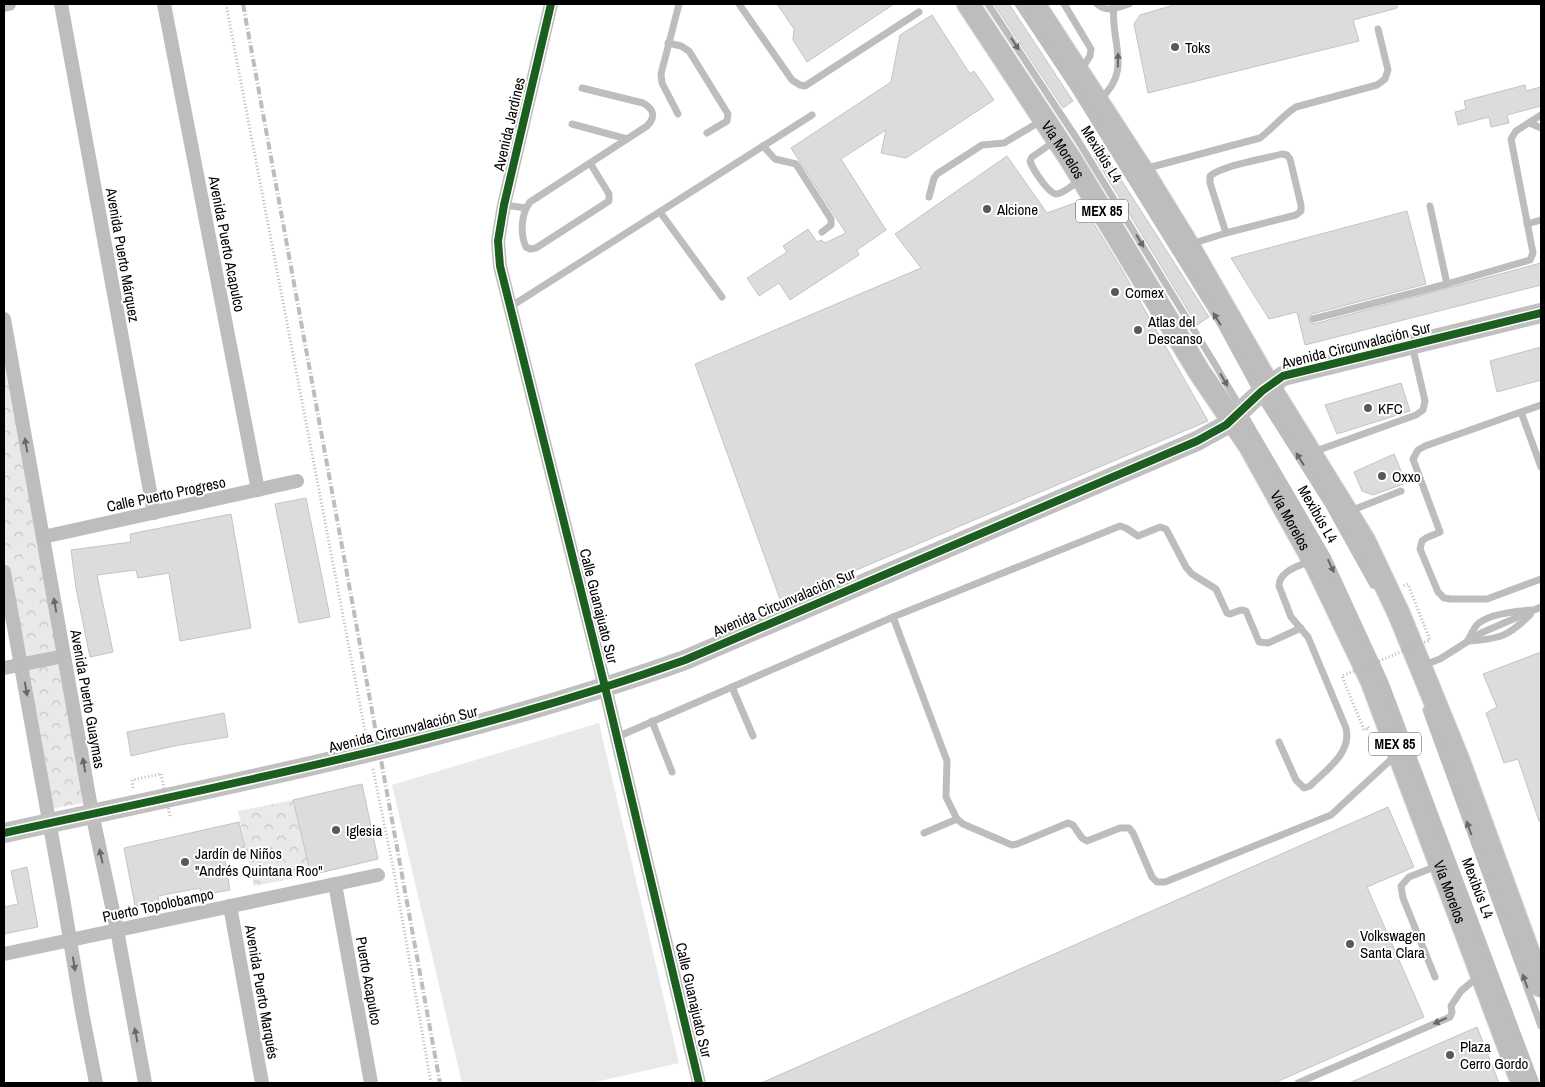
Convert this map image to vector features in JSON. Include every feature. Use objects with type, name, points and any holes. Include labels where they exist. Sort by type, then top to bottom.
[{"type":"main road","name":"Vía Morelos","points":[[968,4],[1082,178],[1200,373],[1237,416],[1248,445],[1313,560],[1371,680],[1522,1083]]},
{"type":"main road","points":[[1034,4],[1098,101],[1188,245],[1264,391],[1310,453],[1364,540],[1421,666],[1459,761],[1541,986]]},
{"type":"street","points":[[4,5],[9,4]]},
{"type":"street","name":"Avenida Puerto Márquez","points":[[61,4],[154,513]]},
{"type":"street","name":"Avenida Puerto Acapulco","points":[[164,4],[258,490]]},
{"type":"street","name":"Avenida Jardines","points":[[498,252],[500,224],[504,205],[552,4]]},
{"type":"street","name":"Calle Guanajuato Sur","points":[[498,252],[510,307],[606,687],[616,737],[700,1083]]},
{"type":"street","name":"Avenida Circunvalación Sur","points":[[4,833],[369,753],[451,732],[606,687],[702,653],[1197,441],[1216,432],[1264,391],[1288,374],[1541,312]]},
{"type":"street","name":"Avenida Puerto Guaymas","points":[[4,319],[92,813],[117,930],[145,1083]]},
{"type":"street","name":"Calle Puerto Progreso","points":[[43,538],[296,481]]},
{"type":"street","points":[[4,572],[96,1083]]},
{"type":"street","points":[[4,668],[64,656]]},
{"type":"street","name":"Puerto Topolobampo","points":[[4,954],[378,875]]},
{"type":"street","name":"Puerto Acapulco","points":[[335,884],[371,1083]]},
{"type":"street","name":"Avenida Puerto Marqués","points":[[230,906],[262,1083]]},
{"type":"lane","points":[[678,114],[661,80],[661,74],[679,4]]},
{"type":"lane","points":[[739,4],[792,80],[800,86],[805,86],[919,12]]},
{"type":"lane","name":"Mexibús L4","points":[[988,4],[1077,139],[1237,416],[1327,556],[1385,682],[1536,1083]]},
{"type":"lane","name":"Mexibús L4","points":[[1018,4],[1077,93],[1264,391],[1376,591]]},
{"type":"lane","points":[[1064,4],[1091,49],[1090,56],[1079,72]]},
{"type":"lane","points":[[1097,4],[1102,8],[1129,4]]},
{"type":"lane","points":[[1098,101],[1110,90],[1117,75],[1119,56],[1113,7]]},
{"type":"lane","points":[[1142,170],[1260,138],[1285,114],[1296,107],[1377,85],[1385,79],[1388,70],[1378,29]]},
{"type":"lane","points":[[668,43],[681,46],[689,51],[728,114],[727,121],[707,133]]},
{"type":"lane","points":[[582,88],[643,103],[651,108],[653,116],[650,123],[530,202],[526,208],[523,237],[525,246],[530,249],[536,248],[606,203],[610,197],[590,163]]},
{"type":"lane","points":[[510,307],[812,115]]},
{"type":"lane","points":[[1313,319],[1530,260],[1534,253],[1511,143],[1516,131],[1541,115]]},
{"type":"lane","points":[[928,197],[934,178],[938,174],[982,145],[1004,143],[1044,119]]},
{"type":"lane","points":[[1530,123],[1541,128]]},
{"type":"lane","points":[[572,124],[627,139]]},
{"type":"lane","points":[[1057,139],[1032,157],[1030,161],[1032,166],[1048,189],[1054,194],[1059,194],[1082,178]]},
{"type":"lane","points":[[763,146],[775,159],[794,163],[798,166],[831,219],[831,225],[822,232]]},
{"type":"lane","points":[[1188,245],[1226,232],[1296,215],[1301,211],[1290,159],[1287,155],[1249,162],[1216,172],[1210,176],[1209,179],[1226,232]]},
{"type":"lane","points":[[504,205],[526,208]]},
{"type":"lane","points":[[1430,206],[1447,284]]},
{"type":"lane","points":[[660,212],[722,297]]},
{"type":"lane","points":[[1527,224],[1541,220]]},
{"type":"lane","points":[[1310,453],[1416,415],[1423,410],[1425,402],[1412,345]]},
{"type":"lane","points":[[1541,405],[1424,446],[1415,454],[1414,459],[1440,532],[1422,541],[1420,549],[1438,592],[1444,598],[1487,598],[1541,579]]},
{"type":"lane","points":[[1522,412],[1541,467]]},
{"type":"lane","points":[[1347,512],[1401,491]]},
{"type":"lane","points":[[616,737],[892,617],[1120,526],[1138,536],[1160,527],[1167,531],[1189,571],[1216,590],[1228,614],[1246,611],[1259,642],[1268,643],[1301,628]]},
{"type":"lane","points":[[1279,742],[1296,780],[1304,788],[1310,786],[1341,755],[1348,741],[1346,728],[1308,637],[1291,617],[1278,584],[1282,576],[1313,560]]},
{"type":"lane","points":[[1421,666],[1440,659],[1481,633],[1539,608]]},
{"type":"lane","points":[[1468,641],[1489,640],[1507,635],[1539,608]]},
{"type":"lane","points":[[892,617],[947,761],[946,797],[957,819],[963,824],[1012,845],[1068,823],[1073,825],[1082,838],[1087,841],[1120,828],[1128,828],[1133,834],[1152,877],[1157,882],[1161,882],[1331,815],[1398,753]]},
{"type":"lane","points":[[732,687],[753,736]]},
{"type":"lane","name":"Mexibús L4","points":[[1422,699],[1541,1026]]},
{"type":"lane","points":[[652,721],[672,772]]},
{"type":"lane","points":[[924,833],[957,819]]},
{"type":"lane","points":[[1434,977],[1403,898],[1401,886],[1410,877],[1440,865]]},
{"type":"lane","points":[[1298,1083],[1450,1017],[1452,1012],[1451,1006],[1455,999],[1481,974]]},
{"type":"path","points":[[226,4],[369,753],[394,872],[431,1083]]},
{"type":"path","points":[[1368,727],[1364,730],[1342,676],[1430,640],[1408,584],[1403,586]]},
{"type":"path","points":[[132,780],[161,774],[170,816]]},
{"type":"green space","points":[[4,354],[84,803],[50,809],[4,557]]},
{"type":"green space","points":[[599,723],[679,1063],[591,1083],[462,1083],[392,785]]},
{"type":"green space","points":[[293,800],[311,875],[254,886],[238,811]]},
{"type":"building","points":[[777,4],[894,4],[807,62],[793,40],[794,29]]},
{"type":"building","points":[[994,4],[1009,4],[1073,101],[1063,108]]},
{"type":"building","points":[[1177,4],[1397,4],[1397,8],[1353,20],[1359,41],[1148,93],[1134,24],[1140,15]]},
{"type":"building","points":[[932,15],[970,74],[974,71],[994,100],[906,158],[881,153],[886,130],[841,159],[886,230],[857,250],[859,255],[790,300],[779,283],[759,296],[747,278],[787,252],[783,246],[808,229],[817,242],[821,240],[825,243],[846,233],[791,148],[891,82],[900,35]]},
{"type":"building","points":[[1525,85],[1526,91],[1541,87],[1541,106],[1507,115],[1509,123],[1491,127],[1489,117],[1458,125],[1455,112],[1466,109],[1464,101]]},
{"type":"building","points":[[1102,150],[1209,317],[1197,325],[1094,156]]},
{"type":"building","points":[[1007,156],[1047,213],[1080,201],[1122,270],[1208,421],[781,602],[695,364],[921,268],[895,234]]},
{"type":"building","points":[[1407,211],[1426,284],[1312,314],[1308,318],[1310,323],[1314,324],[1541,263],[1541,285],[1305,345],[1297,312],[1269,319],[1231,258]]},
{"type":"building","points":[[1541,347],[1541,380],[1497,392],[1490,361]]},
{"type":"building","points":[[1401,383],[1410,411],[1337,434],[1325,405]]},
{"type":"building","points":[[1394,454],[1406,483],[1373,495],[1362,491],[1354,472]]},
{"type":"building","points":[[306,498],[330,617],[299,623],[275,504]]},
{"type":"building","points":[[231,514],[251,628],[180,641],[169,573],[138,578],[136,570],[97,575],[113,652],[90,657],[76,588],[71,550],[131,542],[130,534]]},
{"type":"building","points":[[1541,652],[1541,821],[1539,821],[1518,759],[1504,763],[1486,713],[1497,707],[1483,674]]},
{"type":"building","points":[[224,713],[228,737],[174,746],[131,756],[127,732]]},
{"type":"building","name":"Iglesia","points":[[362,784],[378,859],[311,875],[293,800]]},
{"type":"building","points":[[1388,807],[1414,867],[1367,887],[1424,1017],[1274,1083],[761,1083]]},
{"type":"building","name":"Jardín de Niños \"Andrés Quintana Roo\"","points":[[239,822],[245,847],[224,852],[230,890],[201,895],[200,888],[158,896],[159,901],[135,906],[124,848]]},
{"type":"building","points":[[27,867],[38,927],[4,934],[4,907],[18,904],[11,871]]},
{"type":"building","name":"Plaza Cerro Gordo","points":[[1477,1027],[1499,1083],[1349,1083]]},
{"type":"railway","points":[[243,4],[440,1083]]},
{"type":"cycle path","points":[[551,4],[504,205],[498,241],[500,266],[605,687],[699,1083]]},
{"type":"cycle path","points":[[4,833],[262,777],[433,736],[602,688],[685,660],[1197,441],[1226,425],[1262,391],[1283,376],[1541,313]]},
{"type":"place","name":"Toks","points":[[1175,47]]},
{"type":"place","name":"Alcione","points":[[987,209]]},
{"type":"place","name":"Comex","points":[[1115,292]]},
{"type":"place","name":"Atlas del Descanso","points":[[1138,330]]},
{"type":"place","name":"KFC","points":[[1368,408]]},
{"type":"place","name":"Oxxo","points":[[1382,476]]},
{"type":"place","name":"Iglesia","points":[[336,830]]},
{"type":"place","name":"Jardín de Niños \"Andrés Quintana Roo\"","points":[[185,862]]},
{"type":"place","name":"Volkswagen Santa Clara","points":[[1350,944]]},
{"type":"place","name":"Plaza Cerro Gordo","points":[[1450,1055]]}]
